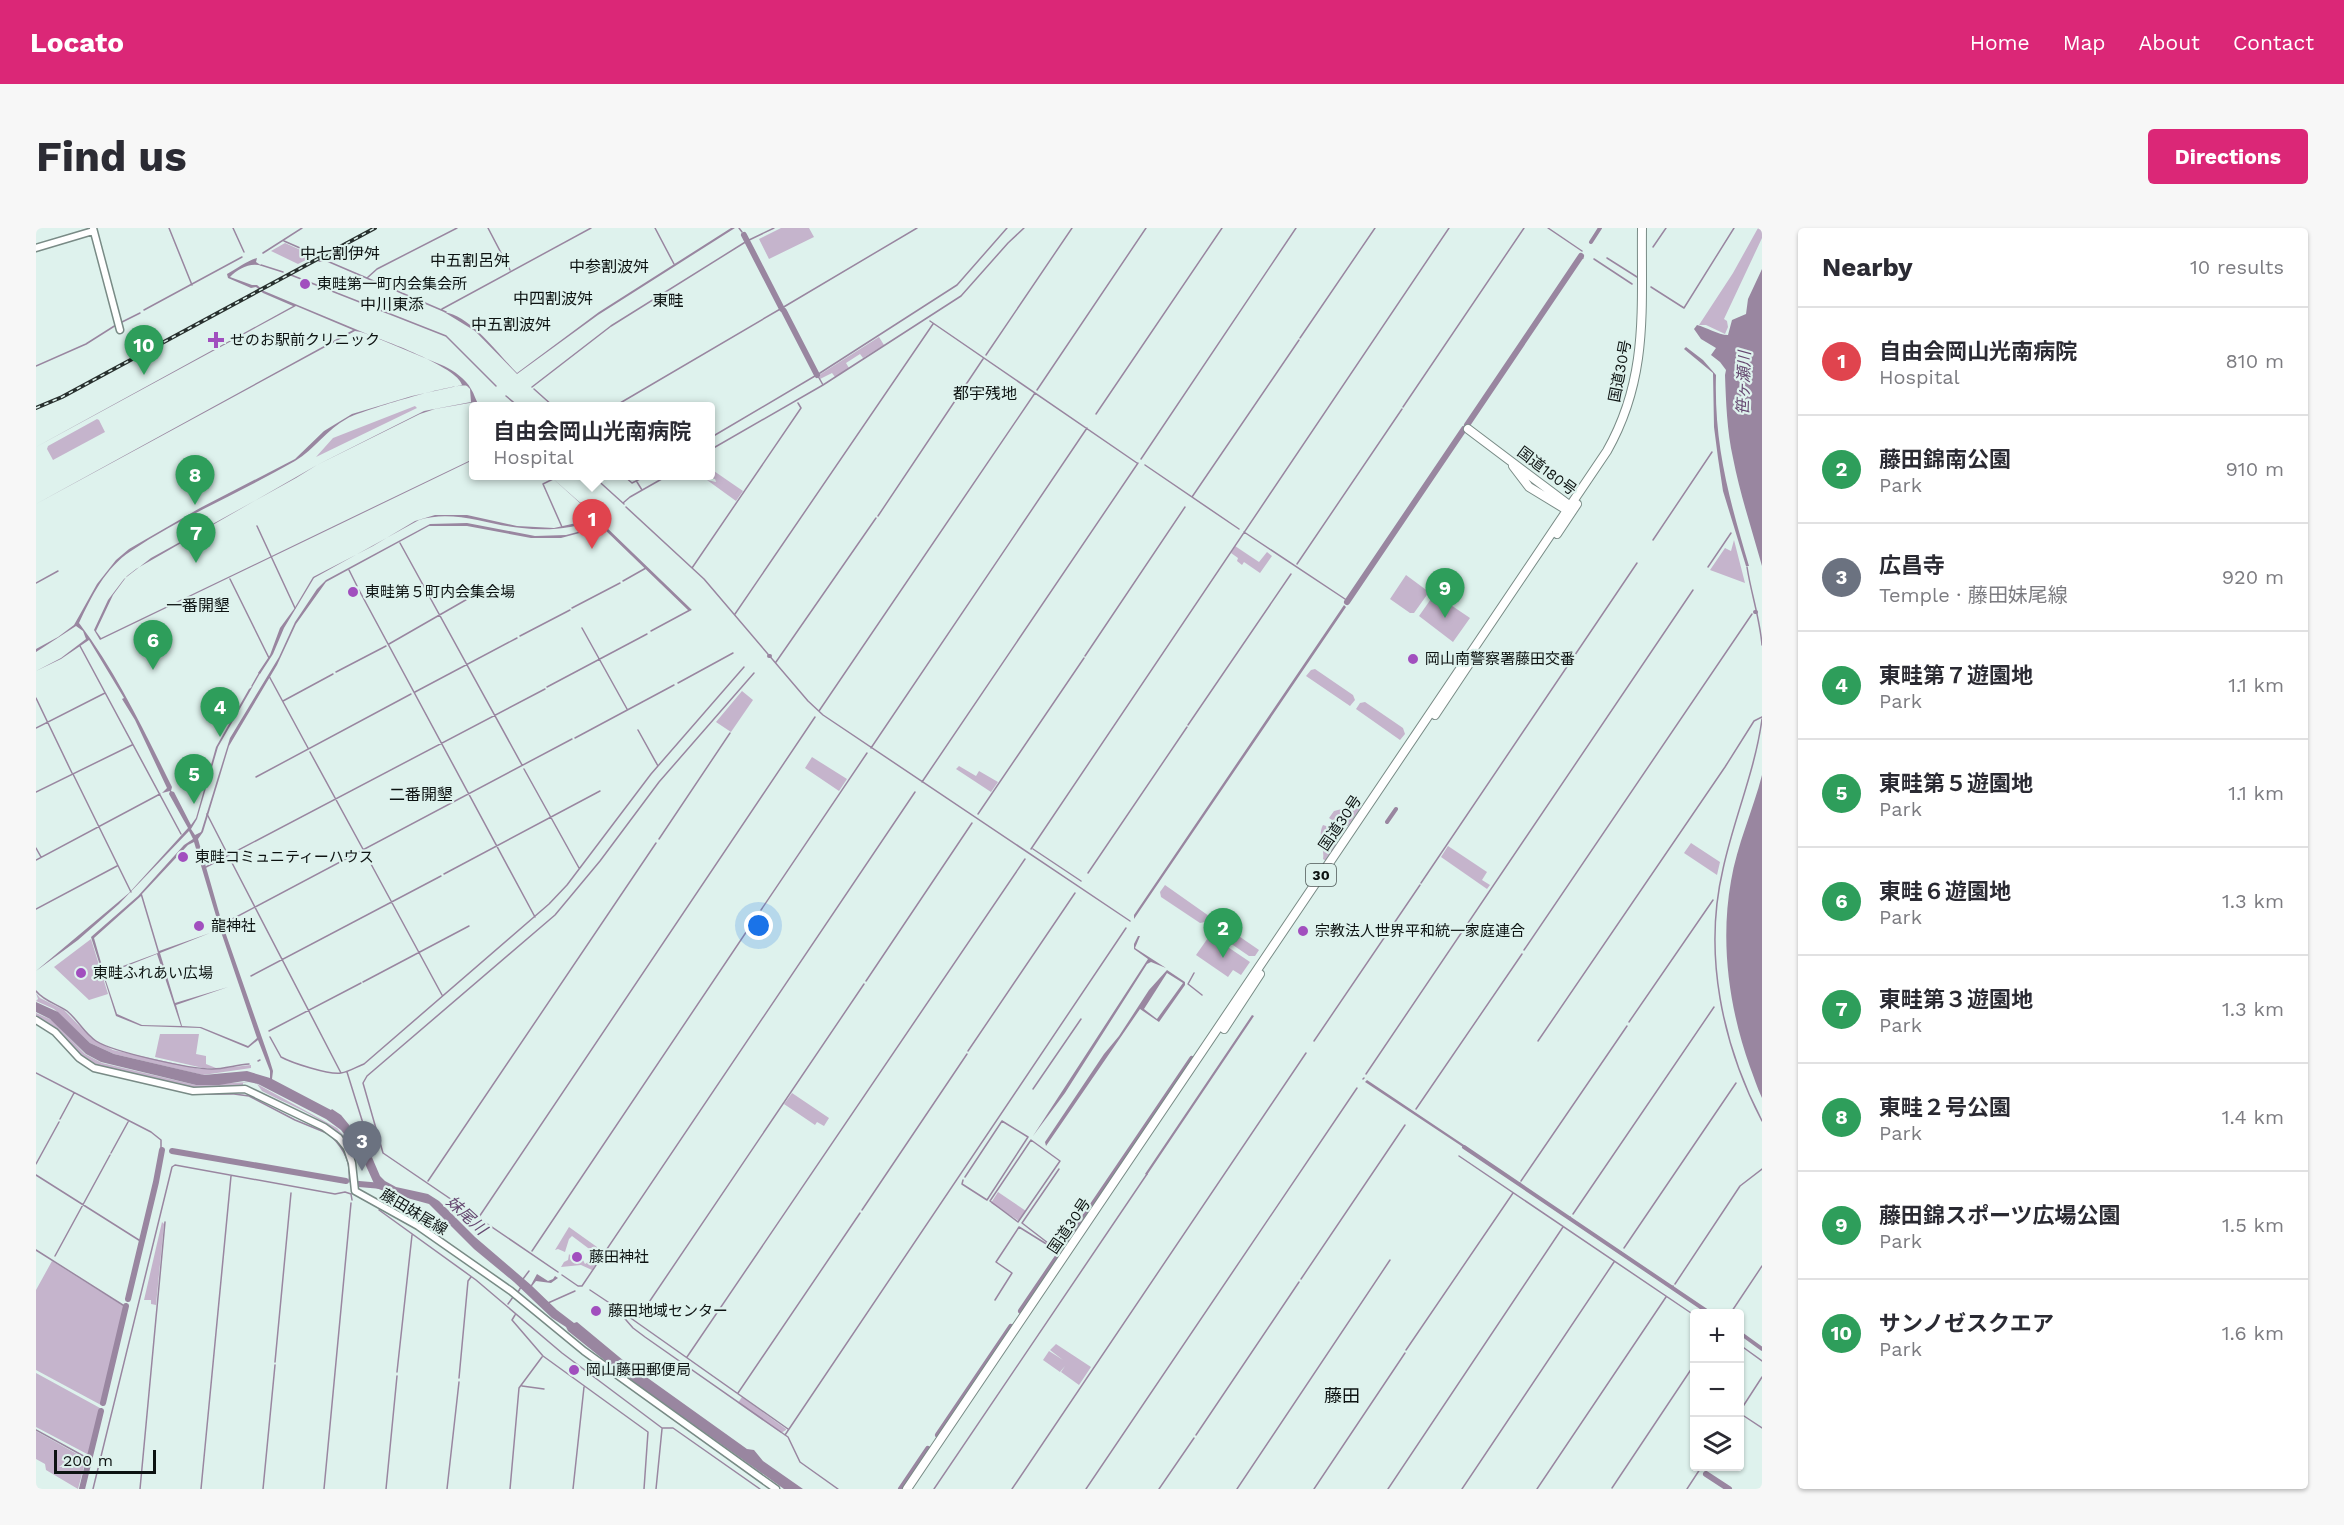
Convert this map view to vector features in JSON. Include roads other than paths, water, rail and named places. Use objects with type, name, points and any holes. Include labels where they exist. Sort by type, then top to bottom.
[{"type":"highway","name":"国道30号","points":[[912,1489],[1571,509],[1613,440],[1632,396],[1637,373],[1641,335],[1642,228]]},
{"type":"highway","name":"国道30号","points":[[907,1489],[1617,443],[1639,386],[1646,334],[1647,228]]},
{"type":"highway","name":"国道180号","points":[[1468,429],[1503,455],[1529,487],[1571,509]]},
{"type":"main road","points":[[36,248],[93,230],[120,330]]},
{"type":"main road","name":"藤田妹尾線","points":[[36,1020],[55,1032],[79,1058],[94,1068],[193,1091],[245,1089],[330,1131],[343,1142],[350,1155],[354,1191],[418,1226],[511,1291],[584,1351],[776,1489]]},
{"type":"water","points":[[731,228],[735,228],[598,315],[517,374],[475,331],[444,312],[454,315],[474,328],[517,373],[599,312]]},
{"type":"water","points":[[257,258],[256,262],[262,266],[244,267],[230,277],[257,285],[264,291],[371,336],[355,331],[36,504],[353,330],[296,306],[36,447],[293,306],[263,293],[256,287],[251,288],[228,278],[227,274]]},
{"type":"water","name":"笹ヶ瀬川","points":[[1762,269],[1762,566],[1731,448],[1726,406],[1726,370],[1711,355],[1716,348],[1701,339],[1694,329],[1697,325],[1728,335],[1732,320],[1746,314],[1748,299]]},
{"type":"water","points":[[371,336],[401,347],[426,359]]},
{"type":"water","points":[[1686,347],[1703,360],[1716,375],[1720,449],[1729,494],[1749,566],[1746,566],[1723,491],[1714,427],[1713,373],[1684,349]]},
{"type":"water","points":[[426,359],[456,373],[472,391],[477,402],[471,402],[470,389],[467,386],[451,387],[462,385],[447,370]]},
{"type":"water","points":[[433,391],[348,418],[295,461],[131,551],[107,574],[94,593],[79,623],[106,662],[129,703],[172,787],[171,791],[174,792],[191,825],[196,818],[216,747],[249,689],[253,686],[218,747],[197,819],[191,829],[195,835],[201,832],[230,738],[279,657],[295,622],[317,589],[326,580],[430,524],[467,523],[535,536],[566,535],[604,525],[692,610],[689,611],[602,527],[561,538],[531,538],[467,526],[429,526],[326,582],[296,624],[277,665],[229,746],[203,832],[198,839],[222,923],[269,1058],[273,1071],[272,1079],[341,1115],[368,1148],[380,1176],[385,1181],[396,1187],[428,1194],[439,1201],[475,1237],[531,1285],[537,1274],[548,1281],[555,1276],[558,1278],[551,1283],[536,1281],[532,1286],[557,1310],[574,1323],[577,1322],[624,1361],[747,1449],[754,1450],[763,1461],[803,1489],[784,1489],[614,1368],[552,1318],[474,1249],[429,1204],[376,1188],[362,1157],[341,1130],[326,1119],[258,1084],[244,1081],[219,1085],[196,1085],[101,1062],[86,1054],[50,1019],[36,1012],[36,1002],[58,1012],[90,1043],[114,1054],[204,1075],[247,1071],[270,1078],[270,1071],[258,1040],[248,1048],[200,1028],[141,1026],[116,1016],[91,937],[138,896],[184,845],[193,839],[189,831],[119,904],[78,940],[36,971],[129,893],[188,828],[169,794],[170,791],[162,793],[167,788],[135,720],[89,640],[61,659],[36,671],[61,658],[86,639],[83,631],[76,626],[36,652],[36,649],[74,625],[97,584],[116,560],[129,549],[200,508],[295,459],[324,431],[352,414]],"holes":[[[194,842],[219,926],[257,1038],[248,1046],[201,1027],[182,1026],[176,1005],[228,987],[175,1003],[160,953],[210,933],[159,951],[142,894],[188,845]],[[141,896],[158,953],[104,973],[94,938]],[[157,954],[181,1026],[142,1025],[117,1014],[104,975]]]},
{"type":"water","points":[[469,402],[420,414],[317,465],[424,411]]},
{"type":"water","points":[[469,461],[100,640],[94,630],[108,600],[126,578],[113,595],[96,631],[101,638]]},
{"type":"water","points":[[317,465],[296,478],[255,501]]},
{"type":"water","points":[[555,480],[593,514],[596,520],[569,527],[540,529],[531,529],[458,517],[432,517],[419,520],[387,538],[415,521],[435,515],[467,515],[517,526],[554,528],[594,519],[591,513]]},
{"type":"water","points":[[255,501],[139,567],[151,558]]},
{"type":"water","points":[[356,555],[314,578],[284,628],[273,654],[260,674],[258,673],[270,655],[280,628],[313,577]]},
{"type":"water","points":[[1344,605],[1346,607],[1134,919],[1134,915]]},
{"type":"water","points":[[1762,775],[1762,1098],[1743,1045],[1732,999],[1726,928],[1734,868]]},
{"type":"water","points":[[1138,936],[1140,936],[1135,948],[1166,968],[1151,962],[1147,964],[1065,1093],[1033,1136],[1148,959],[1134,949]]},
{"type":"water","points":[[1167,970],[1185,982],[1159,1022],[1140,1009],[1046,1146],[1045,1142],[1149,990]],"holes":[[[1167,973],[1183,983],[1157,1019],[1144,1009]]]},
{"type":"water","points":[[1252,1015],[1254,1016],[1147,1175],[1145,1174]]},
{"type":"water","points":[[1367,1080],[1467,1147],[1466,1149],[1365,1082]]},
{"type":"waterway","points":[[169,228],[192,285]]},
{"type":"waterway","points":[[233,228],[244,252]]},
{"type":"waterway","points":[[263,253],[302,228]]},
{"type":"waterway","points":[[367,278],[377,269],[457,228]]},
{"type":"waterway","points":[[488,228],[510,270]]},
{"type":"waterway","points":[[442,309],[591,228]]},
{"type":"waterway","points":[[655,228],[674,264]]},
{"type":"waterway","points":[[739,228],[742,232]]},
{"type":"waterway","points":[[532,387],[611,326],[747,241],[774,228]]},
{"type":"waterway","points":[[782,308],[917,228]]},
{"type":"waterway","points":[[715,435],[820,373],[957,285],[1007,228]]},
{"type":"waterway","points":[[715,447],[823,385],[961,296],[1024,228]]},
{"type":"waterway","points":[[986,355],[1072,228]]},
{"type":"waterway","points":[[1037,390],[1146,228]]},
{"type":"waterway","points":[[1096,414],[1222,228]]},
{"type":"waterway","points":[[1141,459],[1296,228]]},
{"type":"waterway","points":[[1300,338],[1375,228]]},
{"type":"waterway","points":[[1031,849],[1449,228]]},
{"type":"waterway","points":[[1403,407],[1524,228]]},
{"type":"waterway","points":[[1548,228],[1582,251]]},
{"type":"waterway","points":[[1591,242],[1600,228]]},
{"type":"waterway","points":[[1653,247],[1666,228]]},
{"type":"waterway","points":[[1651,287],[1684,308],[1734,228]]},
{"type":"waterway","points":[[744,235],[782,309]]},
{"type":"waterway","points":[[284,241],[316,255]]},
{"type":"waterway","points":[[1467,425],[1581,256]]},
{"type":"waterway","points":[[144,310],[242,257]]},
{"type":"waterway","points":[[1578,260],[1583,258]]},
{"type":"waterway","points":[[1607,258],[1637,277]]},
{"type":"waterway","points":[[1594,259],[1632,284]]},
{"type":"waterway","points":[[319,261],[327,261],[446,312]]},
{"type":"waterway","points":[[261,265],[283,272]]},
{"type":"waterway","points":[[291,275],[446,336],[496,386]]},
{"type":"waterway","points":[[622,402],[782,308]]},
{"type":"waterway","points":[[784,311],[817,375]]},
{"type":"waterway","points":[[122,322],[140,313]]},
{"type":"waterway","points":[[930,321],[1137,463]]},
{"type":"waterway","points":[[735,614],[933,324]]},
{"type":"waterway","points":[[36,366],[86,344],[116,325]]},
{"type":"waterway","points":[[1192,497],[1299,340]]},
{"type":"waterway","points":[[878,516],[983,359]]},
{"type":"waterway","points":[[818,376],[823,385]]},
{"type":"waterway","points":[[534,389],[549,402]]},
{"type":"waterway","points":[[819,711],[1035,393]]},
{"type":"waterway","points":[[506,396],[513,402]]},
{"type":"waterway","points":[[692,568],[801,408],[798,403]]},
{"type":"waterway","points":[[1297,564],[1402,409]]},
{"type":"waterway","points":[[871,748],[1087,428]]},
{"type":"waterway","points":[[1347,602],[1464,429]]},
{"type":"waterway","points":[[1653,540],[1712,452]]},
{"type":"waterway","points":[[922,782],[1138,463]]},
{"type":"waterway","points":[[1145,465],[1239,529]]},
{"type":"waterway","points":[[551,480],[543,484],[562,527]]},
{"type":"waterway","points":[[597,480],[624,504]]},
{"type":"waterway","points":[[629,480],[632,483],[638,480]]},
{"type":"waterway","points":[[623,503],[660,480]]},
{"type":"waterway","points":[[637,482],[642,490]]},
{"type":"waterway","points":[[626,507],[704,579],[808,701],[823,715],[1130,921]]},
{"type":"waterway","points":[[1085,656],[1185,507]]},
{"type":"waterway","points":[[776,662],[876,518]]},
{"type":"waterway","points":[[257,526],[295,608]]},
{"type":"waterway","points":[[1244,532],[1348,601]]},
{"type":"waterway","points":[[1708,567],[1731,533]]},
{"type":"waterway","points":[[400,543],[522,765]]},
{"type":"waterway","points":[[1421,883],[1637,563]]},
{"type":"waterway","points":[[1747,567],[1762,645]]},
{"type":"waterway","points":[[623,581],[646,568]]},
{"type":"waterway","points":[[349,570],[357,586]]},
{"type":"waterway","points":[[36,583],[58,571]]},
{"type":"waterway","points":[[1188,725],[1291,574]]},
{"type":"waterway","points":[[230,579],[269,658]]},
{"type":"waterway","points":[[572,608],[620,583]]},
{"type":"waterway","points":[[389,644],[490,586]]},
{"type":"waterway","points":[[359,590],[535,917]]},
{"type":"waterway","points":[[1366,1074],[1693,590]]},
{"type":"waterway","points":[[520,636],[570,610]]},
{"type":"waterway","points":[[651,631],[690,610]]},
{"type":"waterway","points":[[1524,950],[1752,614]]},
{"type":"waterway","points":[[582,628],[627,709]]},
{"type":"waterway","points":[[547,687],[647,634]]},
{"type":"waterway","points":[[415,692],[517,638]]},
{"type":"waterway","points":[[80,646],[181,834]]},
{"type":"waterway","points":[[336,672],[386,646]]},
{"type":"waterway","points":[[678,683],[733,653]]},
{"type":"waterway","points":[[978,814],[1084,658]]},
{"type":"waterway","points":[[270,1037],[281,1057],[311,1068],[341,1073],[364,1064],[549,904],[567,885],[651,774],[744,667]]},
{"type":"waterway","points":[[252,686],[260,672]]},
{"type":"waterway","points":[[377,1132],[363,1083],[367,1076],[555,915],[600,861],[659,782],[754,673]]},
{"type":"waterway","points":[[283,701],[333,674]]},
{"type":"waterway","points":[[269,676],[308,748]]},
{"type":"waterway","points":[[575,738],[674,685]]},
{"type":"waterway","points":[[206,867],[545,689]]},
{"type":"waterway","points":[[36,728],[105,693]]},
{"type":"waterway","points":[[256,777],[411,694]]},
{"type":"waterway","points":[[36,698],[72,773]]},
{"type":"waterway","name":"妹尾川","points":[[479,1217],[815,717]]},
{"type":"waterway","points":[[1538,1041],[1754,721],[1762,717]]},
{"type":"waterway","points":[[1762,719],[1759,738],[1723,869],[1717,901],[1715,933],[1716,966],[1727,1030],[1736,1061],[1762,1121]]},
{"type":"waterway","points":[[1088,873],[1187,727]]},
{"type":"waterway","points":[[638,730],[658,766]]},
{"type":"waterway","points":[[659,839],[730,733]]},
{"type":"waterway","points":[[223,924],[572,739]]},
{"type":"waterway","points":[[36,792],[132,745]]},
{"type":"waterway","points":[[310,752],[364,851]]},
{"type":"waterway","points":[[761,910],[867,753]]},
{"type":"waterway","points":[[524,769],[579,868]]},
{"type":"waterway","points":[[73,774],[131,892]]},
{"type":"waterway","points":[[444,874],[600,791]]},
{"type":"waterway","points":[[562,1275],[578,1286],[582,1286],[915,792]]},
{"type":"waterway","points":[[36,860],[160,794]]},
{"type":"waterway","points":[[1387,822],[1396,809]]},
{"type":"waterway","points":[[207,814],[228,855]]},
{"type":"waterway","points":[[866,981],[972,823]]},
{"type":"waterway","points":[[428,1181],[656,843]]},
{"type":"waterway","points":[[36,848],[41,857]]},
{"type":"waterway","points":[[1033,849],[1081,881]]},
{"type":"waterway","points":[[365,853],[442,995]]},
{"type":"waterway","points":[[230,859],[341,1073]]},
{"type":"waterway","points":[[687,1357],[1025,859]]},
{"type":"waterway","points":[[36,909],[117,866]]},
{"type":"waterway","points":[[251,976],[441,876]]},
{"type":"waterway","points":[[1314,1041],[1420,885]]},
{"type":"waterway","points":[[968,1051],[1075,893]]},
{"type":"waterway","points":[[1629,1022],[1713,900]]},
{"type":"waterway","points":[[532,1251],[759,913]]},
{"type":"waterway","points":[[363,982],[469,926]]},
{"type":"waterway","points":[[785,1435],[1126,928]]},
{"type":"waterway","points":[[1416,1109],[1522,954]]},
{"type":"waterway","points":[[1194,973],[1188,984],[1202,995]]},
{"type":"waterway","points":[[269,1031],[361,983]]},
{"type":"waterway","points":[[639,1317],[864,984]]},
{"type":"waterway","points":[[36,991],[67,1011],[96,1041],[118,1050],[201,1068],[217,1069],[249,1064]]},
{"type":"waterway","points":[[1573,1214],[1714,1007]]},
{"type":"waterway","points":[[1033,1089],[1081,1019]]},
{"type":"waterway","points":[[1521,1181],[1627,1026]]},
{"type":"waterway","points":[[1012,1489],[1306,1053]]},
{"type":"waterway","points":[[862,1210],[967,1054]]},
{"type":"waterway","points":[[1021,1311],[1192,1059]]},
{"type":"waterway","points":[[78,1061],[89,1068]]},
{"type":"waterway","points":[[347,1072],[366,1133]]},
{"type":"waterway","points":[[36,1073],[151,1132],[161,1140],[161,1149]]},
{"type":"waterway","points":[[1624,1248],[1736,1083]]},
{"type":"waterway","points":[[1086,1489],[1357,1088]]},
{"type":"waterway","points":[[60,1119],[74,1093]]},
{"type":"waterway","points":[[195,1094],[249,1096],[295,1120],[329,1134]]},
{"type":"waterway","points":[[963,1180],[962,1184],[987,1200],[1028,1137],[1002,1121],[965,1177]]},
{"type":"waterway","points":[[36,1164],[59,1122]]},
{"type":"waterway","points":[[111,1153],[128,1122]]},
{"type":"waterway","points":[[1301,1279],[1405,1125]]},
{"type":"waterway","points":[[332,1137],[346,1157],[349,1182]]},
{"type":"waterway","name":"妹尾川","points":[[379,1139],[383,1153],[558,1272]]},
{"type":"waterway","points":[[1031,1140],[1060,1161],[1018,1222],[990,1201],[1031,1140]]},
{"type":"waterway","points":[[1464,1147],[1704,1309]]},
{"type":"waterway","points":[[128,1299],[162,1150]]},
{"type":"waterway","points":[[172,1151],[346,1181]]},
{"type":"waterway","points":[[55,1256],[110,1155]]},
{"type":"waterway","points":[[1459,1156],[1690,1312]]},
{"type":"waterway","points":[[93,1489],[172,1167],[175,1165],[335,1194],[345,1192],[351,1194],[352,1200]]},
{"type":"waterway","points":[[1048,1243],[1022,1223],[1059,1169]]},
{"type":"waterway","points":[[1675,1284],[1740,1186],[1762,1169]]},
{"type":"waterway","points":[[934,1489],[1147,1174]]},
{"type":"waterway","points":[[36,1175],[142,1242]]},
{"type":"waterway","points":[[201,1489],[231,1176]]},
{"type":"waterway","points":[[359,1184],[382,1186]]},
{"type":"waterway","points":[[275,1362],[291,1193]]},
{"type":"waterway","points":[[1406,1350],[1513,1193]]},
{"type":"waterway","points":[[324,1489],[351,1203]]},
{"type":"waterway","points":[[379,1210],[476,1280],[562,1353],[662,1428],[673,1428],[760,1489]]},
{"type":"waterway","points":[[738,1393],[860,1213]]},
{"type":"waterway","points":[[140,1489],[165,1222]]},
{"type":"waterway","points":[[995,1300],[1012,1273],[996,1262],[1019,1227],[1048,1245]]},
{"type":"waterway","points":[[1388,1489],[1563,1227]]},
{"type":"waterway","points":[[397,1372],[412,1235]]},
{"type":"waterway","points":[[36,1250],[126,1307]]},
{"type":"waterway","points":[[1237,1489],[1390,1260]]},
{"type":"waterway","points":[[1462,1489],[1614,1262]]},
{"type":"waterway","points":[[1733,1309],[1762,1266]]},
{"type":"waterway","points":[[523,1279],[529,1271]]},
{"type":"waterway","points":[[459,1378],[468,1281],[471,1277]]},
{"type":"waterway","points":[[1196,1435],[1299,1282]]},
{"type":"waterway","points":[[518,1292],[521,1287]]},
{"type":"waterway","points":[[590,1290],[611,1304]]},
{"type":"waterway","points":[[548,1303],[575,1291]]},
{"type":"waterway","points":[[508,1304],[513,1297]]},
{"type":"waterway","points":[[1537,1489],[1666,1297]]},
{"type":"waterway","points":[[613,1305],[633,1328],[788,1437],[800,1462],[838,1489]]},
{"type":"waterway","points":[[103,1403],[126,1306]]},
{"type":"waterway","points":[[615,1307],[788,1429]]},
{"type":"waterway","points":[[515,1315],[512,1320],[543,1356],[648,1432],[644,1489]]},
{"type":"waterway","points":[[938,1435],[1011,1327]]},
{"type":"waterway","points":[[1744,1336],[1762,1349]]},
{"type":"waterway","points":[[1744,1348],[1762,1361]]},
{"type":"waterway","points":[[1314,1489],[1405,1353]]},
{"type":"waterway","points":[[510,1489],[519,1388],[542,1357]]},
{"type":"waterway","points":[[263,1489],[275,1365]]},
{"type":"waterway","points":[[1612,1488],[1690,1371]]},
{"type":"waterway","points":[[386,1489],[397,1376]]},
{"type":"waterway","points":[[1744,1405],[1762,1377]]},
{"type":"waterway","points":[[447,1489],[459,1382]]},
{"type":"waterway","points":[[522,1386],[544,1389]]},
{"type":"waterway","points":[[573,1489],[584,1387]]},
{"type":"waterway","points":[[82,1489],[101,1411]]},
{"type":"waterway","points":[[1744,1416],[1762,1428]]},
{"type":"waterway","points":[[656,1489],[662,1429]]},
{"type":"waterway","points":[[36,1430],[89,1459]]},
{"type":"waterway","points":[[1159,1489],[1194,1438]]},
{"type":"waterway","points":[[901,1489],[928,1449]]},
{"type":"waterway","points":[[1687,1489],[1699,1471]]},
{"type":"waterway","points":[[1706,1474],[1729,1489]]},
{"type":"railway","points":[[36,408],[62,397],[375,228]]},
{"type":"place","name":"東畦第一町内会集会所","points":[[305,284]]},
{"type":"place","name":"せのお駅前クリニック","points":[[216,340]]},
{"type":"place","name":"サンノゼスクエア","points":[[144,375]]},
{"type":"place","name":"東畦２号公園","points":[[195,505]]},
{"type":"place","name":"自由会岡山光南病院","points":[[592,549]]},
{"type":"place","name":"東畦第３遊園地","points":[[196,563]]},
{"type":"place","name":"東畦第５町内会集会場","points":[[353,592]]},
{"type":"place","name":"藤田錦スポーツ広場公園","points":[[1445,618]]},
{"type":"place","name":"岡山南警察署藤田交番","points":[[1413,659]]},
{"type":"place","name":"東畦６遊園地","points":[[153,670]]},
{"type":"place","name":"東畦第７遊園地","points":[[220,737]]},
{"type":"place","name":"東畦第５遊園地","points":[[194,804]]},
{"type":"place","name":"東畦コミュニティーハウス","points":[[183,857]]},
{"type":"place","name":"龍神社","points":[[199,926]]},
{"type":"place","name":"宗教法人世界平和統一家庭連合","points":[[1303,931]]},
{"type":"place","name":"藤田錦南公園","points":[[1223,958]]},
{"type":"place","name":"東畦ふれあい広場","points":[[81,973]]},
{"type":"place","name":"広昌寺","points":[[362,1171]]},
{"type":"place","name":"藤田神社","points":[[577,1257]]},
{"type":"place","name":"藤田地域センター","points":[[596,1311]]},
{"type":"place","name":"岡山藤田郵便局","points":[[574,1370]]},
{"type":"district","name":"中七割伊舛","points":[[340,253]]},
{"type":"district","name":"中五割呂舛","points":[[470,260]]},
{"type":"district","name":"中参割波舛","points":[[609,266]]},
{"type":"district","name":"中四割波舛","points":[[553,298]]},
{"type":"district","name":"東畦","points":[[668,300]]},
{"type":"district","name":"中川東添","points":[[392,304]]},
{"type":"district","name":"中五割波舛","points":[[511,324]]},
{"type":"district","name":"都宇残地","points":[[985,393]]},
{"type":"district","name":"一番開墾","points":[[198,605]]},
{"type":"district","name":"二番開墾","points":[[421,794]]},
{"type":"district","name":"藤田","points":[[1342,1396]]}]
